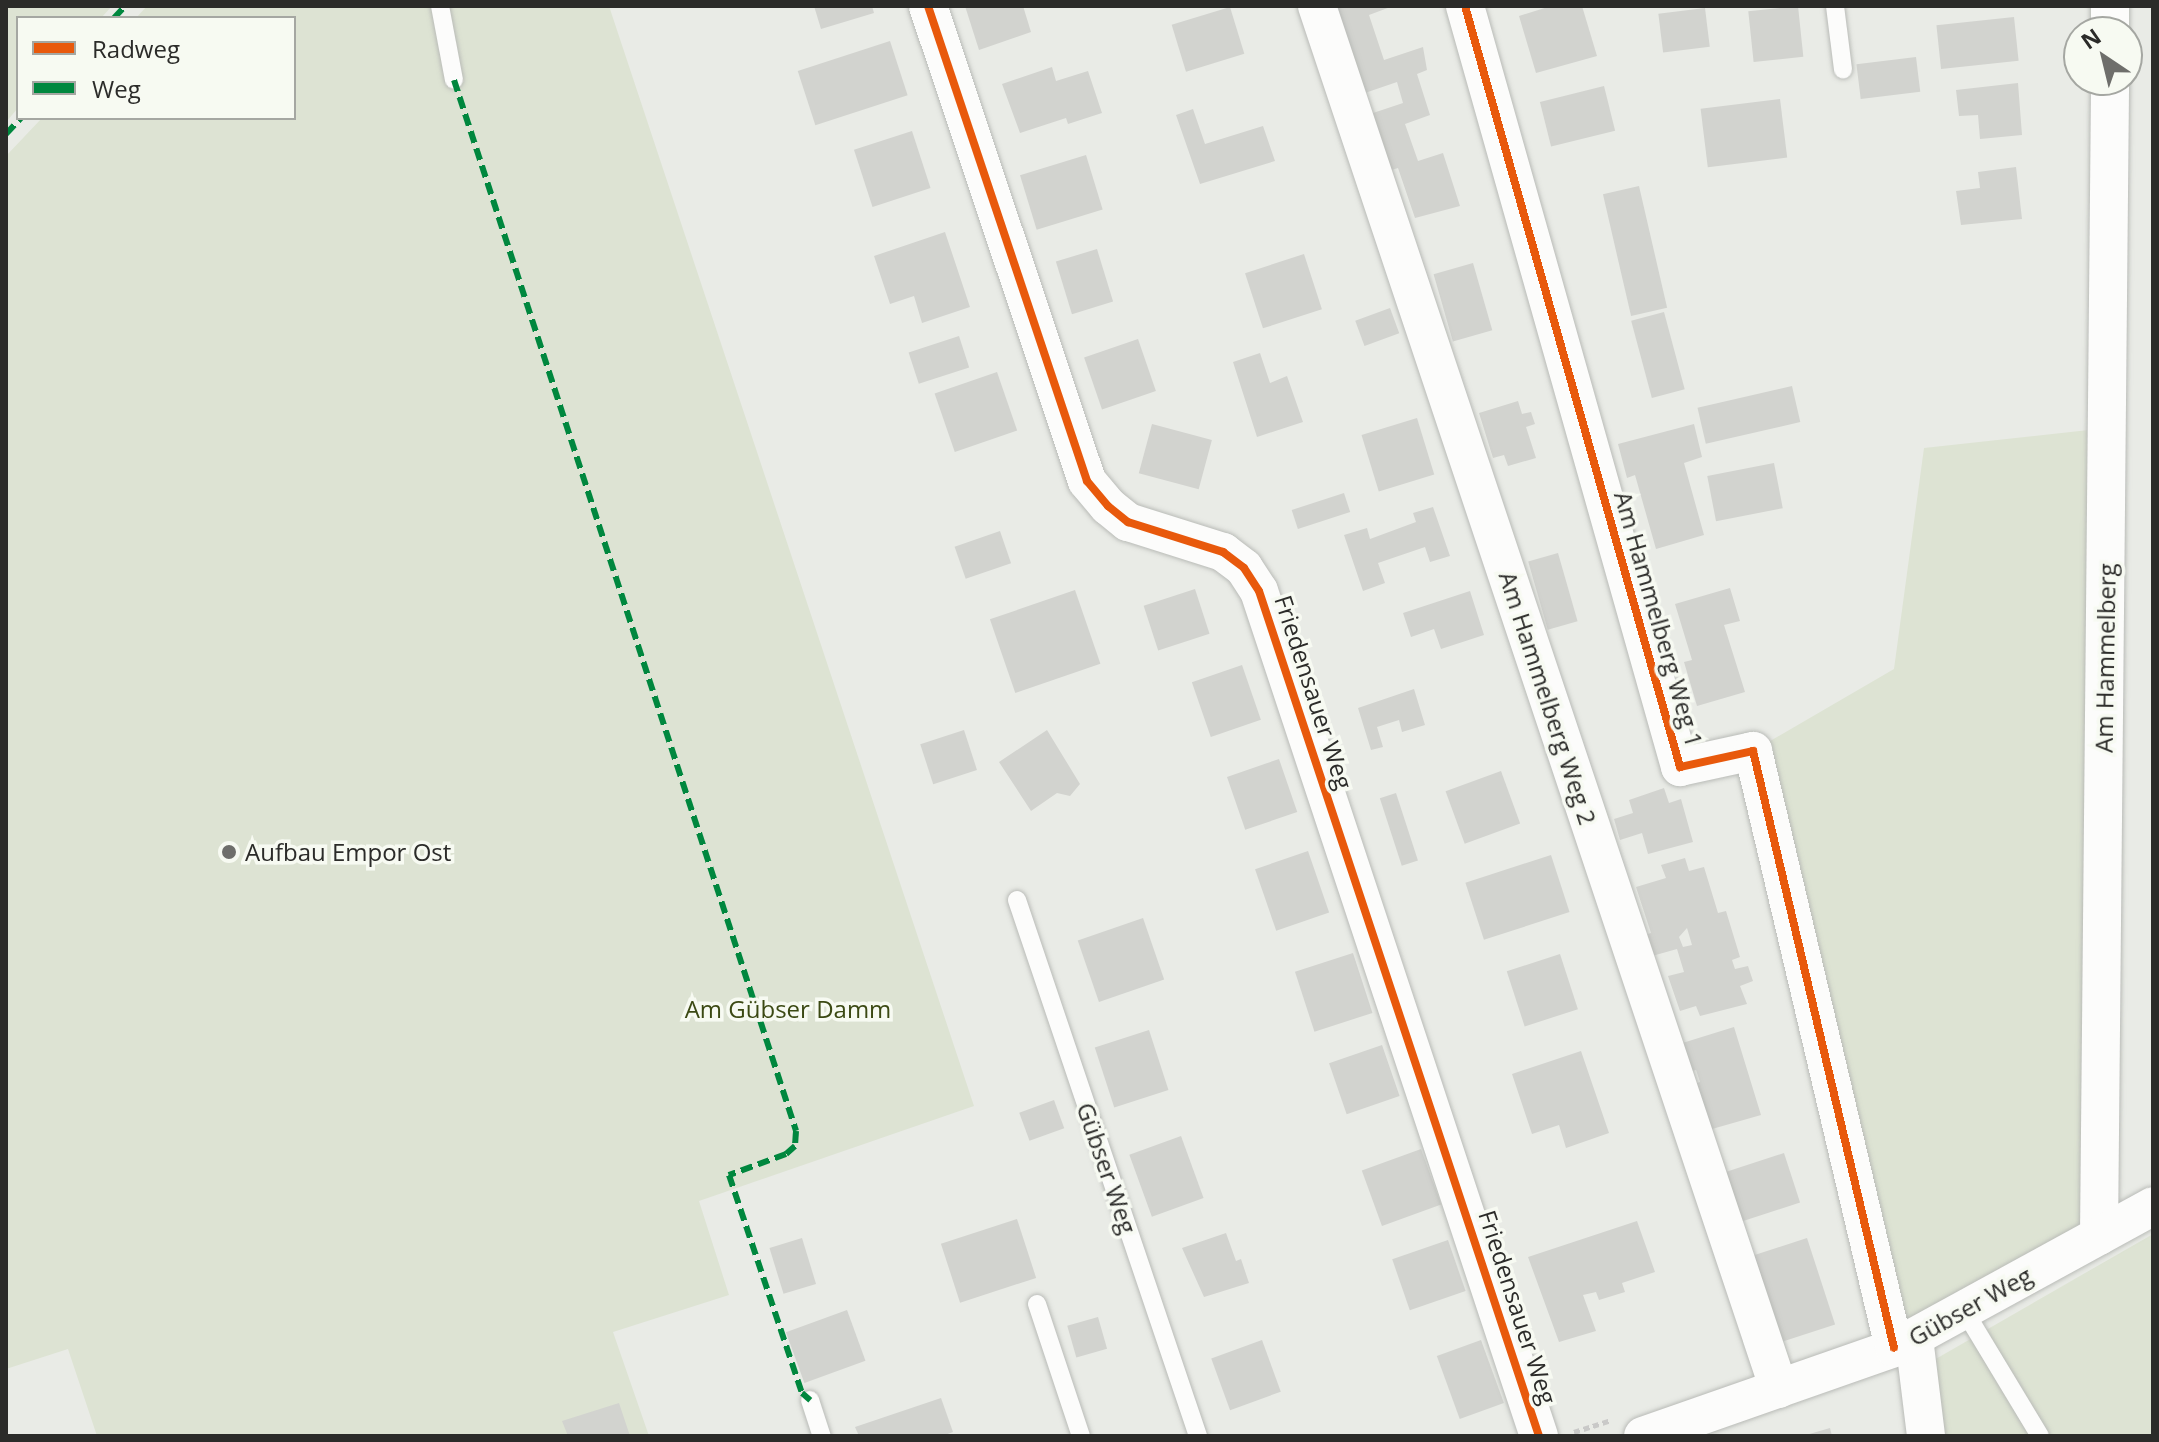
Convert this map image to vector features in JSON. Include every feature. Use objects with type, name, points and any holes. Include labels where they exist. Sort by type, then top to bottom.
[{"type":"street","name":"Friedensauer Weg","points":[[928,6],[1087,481],[1108,506],[1128,522],[1223,552],[1244,568],[1259,591],[1539,1436]]},
{"type":"street","name":"Am Hammelberg Weg 2","points":[[1317,6],[1779,1389]]},
{"type":"street","name":"Am Hammelberg Weg 1","points":[[1465,6],[1680,767],[1753,751],[1904,1343]]},
{"type":"street","name":"Am Hammelberg","points":[[2099,1236],[2110,96]]},
{"type":"street","name":"Gübser Weg","points":[[1643,1436],[1904,1343],[2153,1206]]},
{"type":"street","points":[[1904,1343],[1919,1432]]},
{"type":"lane","points":[[440,6],[454,80]]},
{"type":"lane","points":[[1835,6],[1843,69]]},
{"type":"lane","name":"Gübser Weg","points":[[1017,900],[1198,1436]]},
{"type":"lane","points":[[1037,1304],[1081,1436]]},
{"type":"lane","points":[[1964,1310],[2040,1436]]},
{"type":"lane","points":[[810,1400],[822,1436]]},
{"type":"green space","points":[[6,6],[112,6],[103,16],[16,16],[16,110],[6,122]]},
{"type":"green space","name":"Am Gübser Damm","points":[[147,6],[609,6],[974,1106],[699,1201],[729,1295],[613,1332],[649,1436],[97,1436],[68,1349],[6,1369],[6,156],[40,120],[296,120],[296,16],[138,16]]},
{"type":"green space","points":[[2107,428],[2099,1236],[1894,1348],[1753,751],[1894,669],[1924,448]]},
{"type":"green space","points":[[2153,1234],[2153,1436],[1937,1436],[1927,1364]]},
{"type":"building","points":[[814,6],[872,6],[874,13],[821,29]]},
{"type":"building","points":[[965,6],[1023,6],[1031,32],[979,50]]},
{"type":"building","points":[[1330,6],[1393,6],[1369,15],[1384,60],[1423,47],[1427,70],[1417,74],[1430,115],[1405,124],[1418,161],[1443,153],[1460,206],[1415,218],[1398,168],[1385,172],[1367,115],[1403,103],[1397,82],[1359,95]]},
{"type":"building","points":[[1551,6],[1582,6],[1597,56],[1536,73],[1519,16]]},
{"type":"building","points":[[1798,6],[1803,57],[1754,62],[1748,11]]},
{"type":"building","points":[[1230,7],[1244,54],[1186,72],[1172,25]]},
{"type":"building","points":[[1705,8],[1710,47],[1663,52],[1658,14]]},
{"type":"building","points":[[2014,17],[2019,61],[1941,69],[1936,25]]},
{"type":"building","points":[[890,41],[908,95],[815,125],[798,71]]},
{"type":"building","points":[[1916,57],[1920,92],[1861,99],[1856,64]]},
{"type":"building","points":[[1052,67],[1056,81],[1088,71],[1102,113],[1068,124],[1066,118],[1020,133],[1002,84]]},
{"type":"building","points":[[2018,83],[2022,135],[1980,139],[1978,115],[1959,116],[1956,90]]},
{"type":"building","points":[[1604,86],[1615,131],[1551,147],[1540,102]]},
{"type":"building","points":[[1780,99],[1787,158],[1708,167],[1701,109]]},
{"type":"building","points":[[1193,109],[1205,144],[1263,126],[1275,161],[1200,184],[1176,115]]},
{"type":"building","points":[[912,131],[931,188],[873,207],[854,150]]},
{"type":"building","points":[[1086,155],[1103,210],[1037,230],[1020,175]]},
{"type":"building","points":[[2016,167],[2022,219],[1961,225],[1956,191],[1980,188],[1978,172]]},
{"type":"building","points":[[1639,186],[1667,308],[1631,316],[1603,194]]},
{"type":"building","points":[[945,232],[970,307],[922,323],[914,296],[890,304],[874,256]]},
{"type":"building","points":[[1097,249],[1113,302],[1072,314],[1056,262]]},
{"type":"building","points":[[1304,254],[1322,309],[1263,328],[1245,273]]},
{"type":"building","points":[[1473,263],[1492,330],[1453,342],[1434,274]]},
{"type":"building","points":[[1390,308],[1399,333],[1364,346],[1355,321]]},
{"type":"building","points":[[1664,312],[1685,389],[1652,398],[1631,321]]},
{"type":"building","points":[[959,336],[969,367],[919,384],[909,352]]},
{"type":"building","points":[[1138,339],[1156,391],[1102,410],[1084,358]]},
{"type":"building","points":[[1260,353],[1270,383],[1287,376],[1303,422],[1257,437],[1233,362]]},
{"type":"building","points":[[997,372],[1017,431],[955,452],[935,393]]},
{"type":"building","points":[[1792,386],[1800,422],[1706,444],[1697,408]]},
{"type":"building","points":[[1518,401],[1522,414],[1531,412],[1535,424],[1526,427],[1536,458],[1508,466],[1504,455],[1493,458],[1479,413]]},
{"type":"building","points":[[1417,418],[1434,474],[1379,491],[1362,435]]},
{"type":"building","points":[[1152,424],[1212,440],[1199,489],[1139,473]]},
{"type":"building","points":[[1694,424],[1702,457],[1684,463],[1704,535],[1656,549],[1635,475],[1627,478],[1618,444]]},
{"type":"building","points":[[1774,463],[1783,508],[1716,521],[1707,476]]},
{"type":"building","points":[[1344,493],[1350,512],[1298,529],[1292,510]]},
{"type":"building","points":[[1433,507],[1450,556],[1430,562],[1425,547],[1378,563],[1385,583],[1363,591],[1344,535],[1367,528],[1370,539],[1416,522],[1413,513]]},
{"type":"building","points":[[1000,531],[1011,563],[966,579],[955,547]]},
{"type":"building","points":[[1558,553],[1578,621],[1548,630],[1528,562]]},
{"type":"building","points":[[1730,588],[1740,621],[1724,625],[1745,692],[1697,706],[1684,662],[1692,660],[1675,604]]},
{"type":"building","points":[[1195,589],[1210,634],[1158,650],[1144,606]]},
{"type":"building","points":[[1075,590],[1100,664],[1015,693],[990,619]]},
{"type":"building","points":[[1470,591],[1484,635],[1441,649],[1434,629],[1411,637],[1403,613]]},
{"type":"building","points":[[1242,665],[1261,720],[1211,737],[1192,682]]},
{"type":"building","points":[[1414,689],[1425,725],[1402,732],[1399,720],[1377,727],[1383,747],[1371,750],[1358,708]]},
{"type":"building","points":[[964,730],[977,770],[933,784],[920,744]]},
{"type":"building","points":[[1047,730],[1080,784],[1070,796],[1057,793],[1031,811],[999,762]]},
{"type":"building","points":[[1279,759],[1297,812],[1245,830],[1227,777]]},
{"type":"building","points":[[1501,771],[1520,824],[1465,844],[1446,791]]},
{"type":"building","points":[[1664,788],[1669,803],[1681,799],[1693,842],[1648,854],[1642,833],[1620,840],[1614,819],[1633,813],[1629,800]]},
{"type":"building","points":[[1396,793],[1418,861],[1402,866],[1380,798]]},
{"type":"building","points":[[1308,851],[1329,912],[1276,931],[1255,869]]},
{"type":"building","points":[[1551,855],[1570,912],[1484,940],[1465,883]]},
{"type":"building","points":[[1685,858],[1689,871],[1704,867],[1718,913],[1726,911],[1740,957],[1732,960],[1735,969],[1748,966],[1753,981],[1740,986],[1747,1004],[1700,1016],[1696,1006],[1680,1011],[1668,976],[1684,972],[1677,949],[1645,958],[1638,937],[1651,933],[1636,887],[1666,878],[1661,865]],"holes":[[[1687,928],[1692,945],[1683,947],[1679,937]]]},
{"type":"building","points":[[1143,918],[1164,979],[1099,1002],[1078,940]]},
{"type":"building","points":[[1353,953],[1372,1013],[1314,1032],[1295,972]]},
{"type":"building","points":[[1560,954],[1578,1009],[1525,1026],[1507,971]]},
{"type":"building","points":[[1734,1027],[1761,1115],[1705,1131],[1690,1085],[1700,1082],[1696,1070],[1685,1073],[1676,1045]]},
{"type":"building","points":[[1149,1030],[1168,1090],[1114,1108],[1095,1048]]},
{"type":"building","points":[[1382,1045],[1400,1096],[1347,1114],[1329,1063]]},
{"type":"building","points":[[1581,1051],[1609,1133],[1566,1148],[1559,1125],[1532,1134],[1512,1074]]},
{"type":"building","points":[[1054,1100],[1064,1128],[1029,1141],[1019,1113]]},
{"type":"building","points":[[1181,1136],[1204,1198],[1152,1217],[1129,1155]]},
{"type":"building","points":[[1421,1149],[1441,1204],[1382,1226],[1362,1171]]},
{"type":"building","points":[[1784,1153],[1800,1202],[1740,1222],[1724,1172]]},
{"type":"building","points":[[1017,1219],[1036,1278],[960,1303],[941,1244]]},
{"type":"building","points":[[1637,1221],[1655,1272],[1622,1283],[1625,1292],[1599,1300],[1596,1292],[1583,1295],[1596,1331],[1559,1342],[1528,1257]]},
{"type":"building","points":[[1226,1233],[1236,1261],[1241,1259],[1249,1283],[1204,1297],[1182,1248]]},
{"type":"building","points":[[802,1238],[816,1284],[784,1294],[769,1248]]},
{"type":"building","points":[[1807,1238],[1835,1325],[1779,1343],[1751,1256]]},
{"type":"building","points":[[1448,1240],[1466,1291],[1410,1310],[1392,1259]]},
{"type":"building","points":[[847,1310],[865,1361],[804,1383],[786,1332]]},
{"type":"building","points":[[1098,1317],[1107,1349],[1076,1358],[1067,1326]]},
{"type":"building","points":[[1262,1340],[1281,1392],[1230,1410],[1211,1358]]},
{"type":"building","points":[[1481,1340],[1504,1403],[1460,1419],[1437,1356]]},
{"type":"building","points":[[941,1398],[953,1432],[942,1436],[859,1436],[855,1427]]},
{"type":"building","points":[[619,1403],[630,1436],[568,1436],[562,1421]]},
{"type":"building","points":[[1830,1428],[1832,1436],[1806,1436],[1806,1435]]},
{"type":"marked path","points":[[116,16],[125,6]]},
{"type":"marked path","points":[[454,80],[796,1131],[795,1146],[786,1154],[729,1175],[802,1393],[810,1400]]},
{"type":"marked path","points":[[6,134],[19,120]]},
{"type":"cycle path","points":[[928,6],[1087,481],[1108,506],[1128,522],[1223,552],[1244,568],[1259,591],[1539,1436]]},
{"type":"cycle path","points":[[1465,6],[1680,767],[1753,751],[1894,1348]]},
{"type":"place","name":"Aufbau Empor Ost","points":[[229,852]]}]
